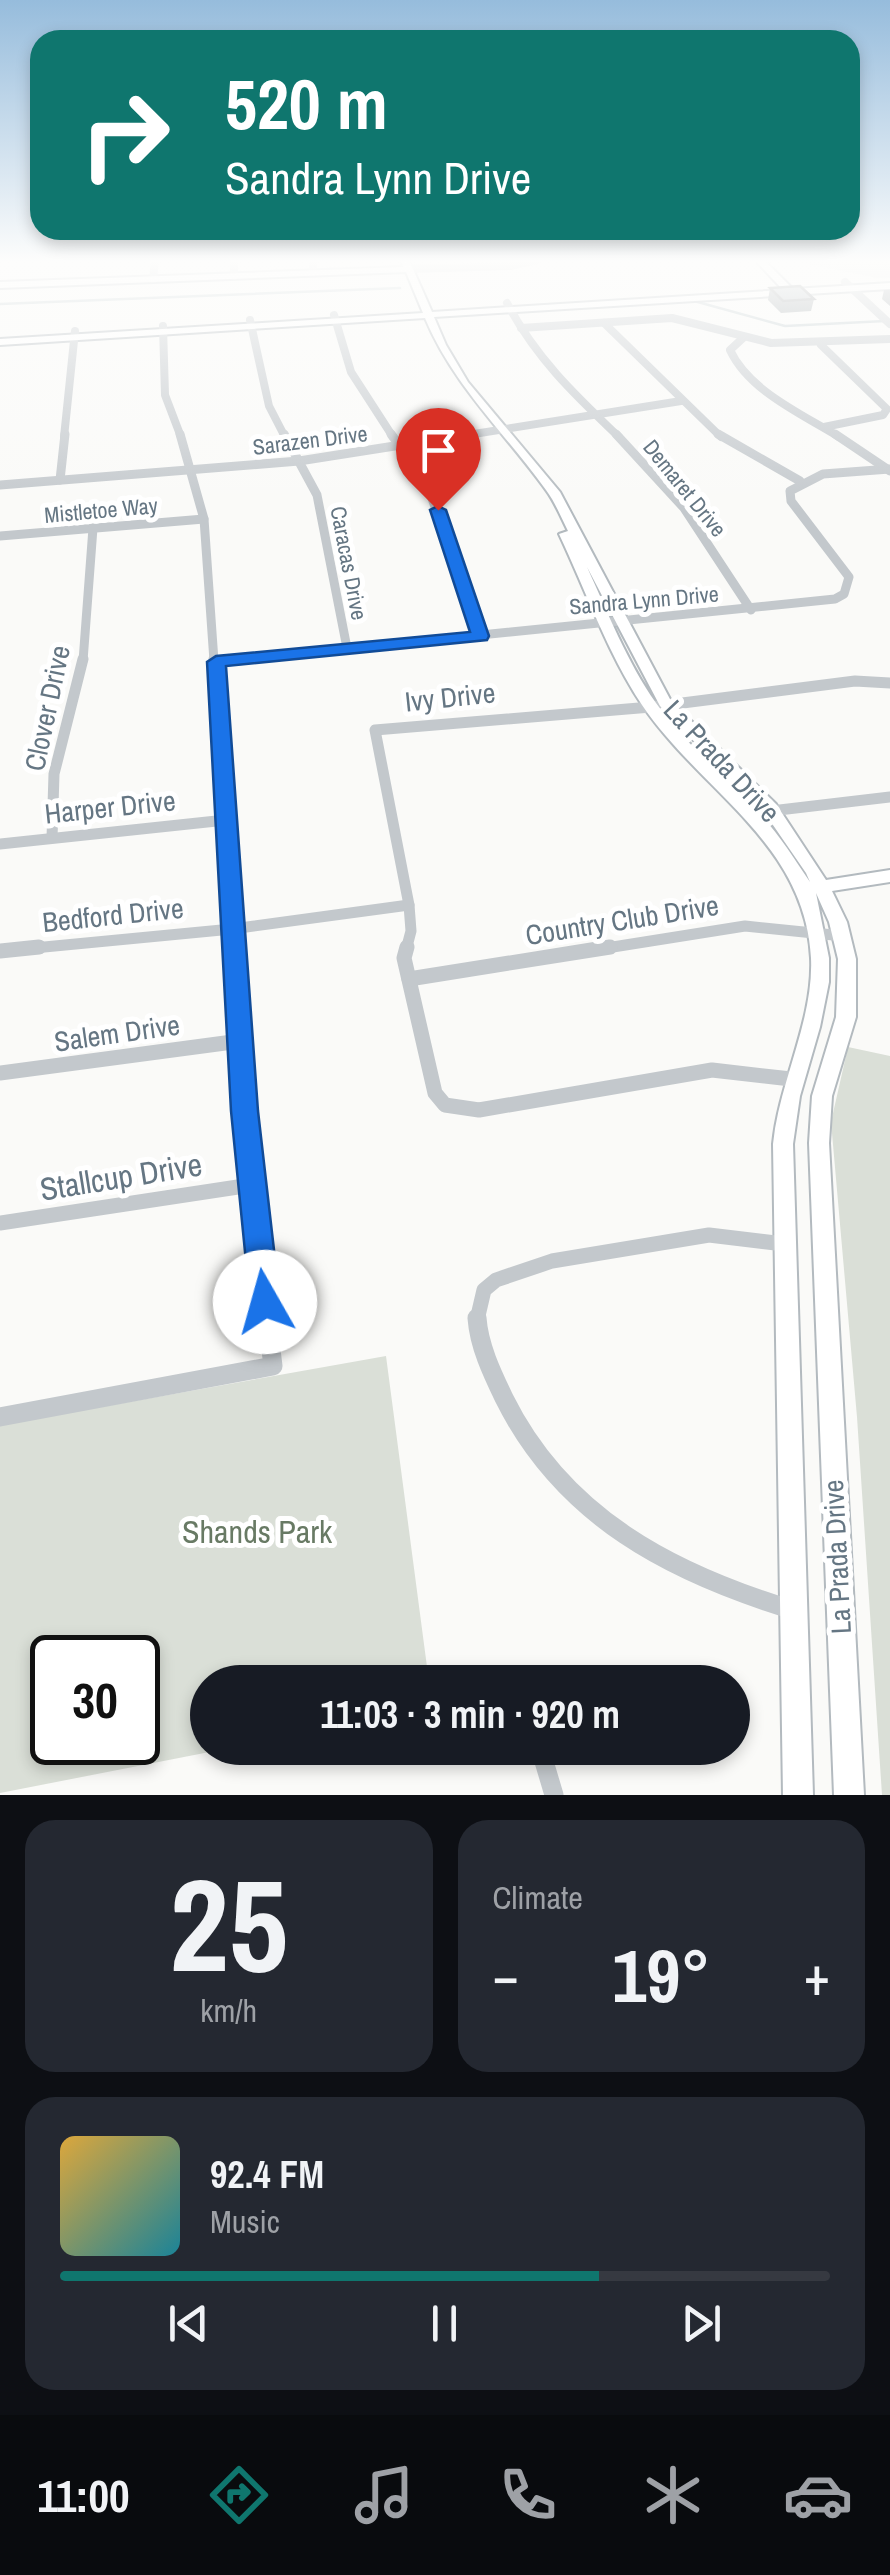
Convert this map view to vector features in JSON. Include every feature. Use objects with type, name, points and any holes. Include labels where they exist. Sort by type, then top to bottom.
[{"type":"main road","name":"La Prada Drive","points":[[436,344],[554,492],[626,622],[658,705]]},
{"type":"main road","name":"La Prada Drive","points":[[501,430],[553,508],[609,624],[658,705],[762,810],[822,886],[843,936],[846,1017],[822,1096],[818,1142],[849,1795]]},
{"type":"main road","name":"La Prada Drive","points":[[762,810],[786,852],[816,933],[817,1004],[791,1080],[783,1144],[798,1795]]},
{"type":"main road","points":[[801,889],[890,876]]},
{"type":"main road","points":[[783,1144],[818,1142]]},
{"type":"street","points":[[60,480],[74,344]]},
{"type":"street","points":[[0,1417],[272,1366],[250,1185],[204,519],[194,471],[165,395],[163,344]]},
{"type":"street","name":"Caracas Drive","points":[[254,344],[264,394],[318,495],[348,648]]},
{"type":"street","points":[[342,344],[351,372],[426,484],[480,636]]},
{"type":"street","name":"Demaret Drive","points":[[531,344],[555,376],[646,462],[684,508],[751,610]]},
{"type":"street","points":[[625,344],[681,401],[750,460],[800,480],[890,469]]},
{"type":"street","points":[[737,344],[730,350],[731,360],[822,428],[868,452],[890,469]]},
{"type":"street","points":[[818,344],[824,344]]},
{"type":"street","points":[[821,344],[887,410],[878,417],[822,428]]},
{"type":"street","name":"Sarazen Drive","points":[[0,485],[299,461],[681,401]]},
{"type":"street","name":"Sandra Lynn Drive","points":[[216,662],[835,599],[849,583],[832,552],[791,501],[790,491],[800,480]]},
{"type":"street","name":"Mistletoe Way","points":[[0,536],[204,519]]},
{"type":"street","name":"Clover Drive","points":[[52,838],[54,774],[84,660],[93,528]]},
{"type":"street","name":"Ivy Drive","points":[[791,1080],[712,1070],[479,1110],[445,1105],[435,1093],[404,958],[411,931],[409,905],[388,780],[374,730],[658,705],[855,681],[890,683]]},
{"type":"street","points":[[762,810],[890,797]]},
{"type":"street","name":"Harper Drive","points":[[0,844],[226,820]]},
{"type":"street","name":"Bedford Drive","points":[[0,951],[232,929],[409,905]]},
{"type":"street","name":"Country Club Drive","points":[[409,979],[745,926],[843,936]]},
{"type":"street","name":"Salem Drive","points":[[0,1074],[240,1041]]},
{"type":"street","name":"Stallcup Drive","points":[[0,1223],[250,1185]]},
{"type":"street","points":[[784,1244],[729,1235],[688,1236],[536,1265],[492,1281],[483,1290],[477,1319],[482,1348],[510,1416],[562,1486],[622,1535],[693,1579],[794,1610]]},
{"type":"street","points":[[545,1765],[554,1795]]},
{"type":"green space","points":[[848,1047],[890,1056],[890,1795],[882,1795],[857,1417],[831,1122]]},
{"type":"green space","name":"Shands Park","points":[[386,1356],[427,1665],[190,1665],[190,1756],[160,1762],[160,1635],[30,1635],[30,1765],[143,1765],[0,1793],[0,1425]]},
{"type":"route","points":[[265,1302],[250,1185],[216,662],[480,636],[438,510]]}]
